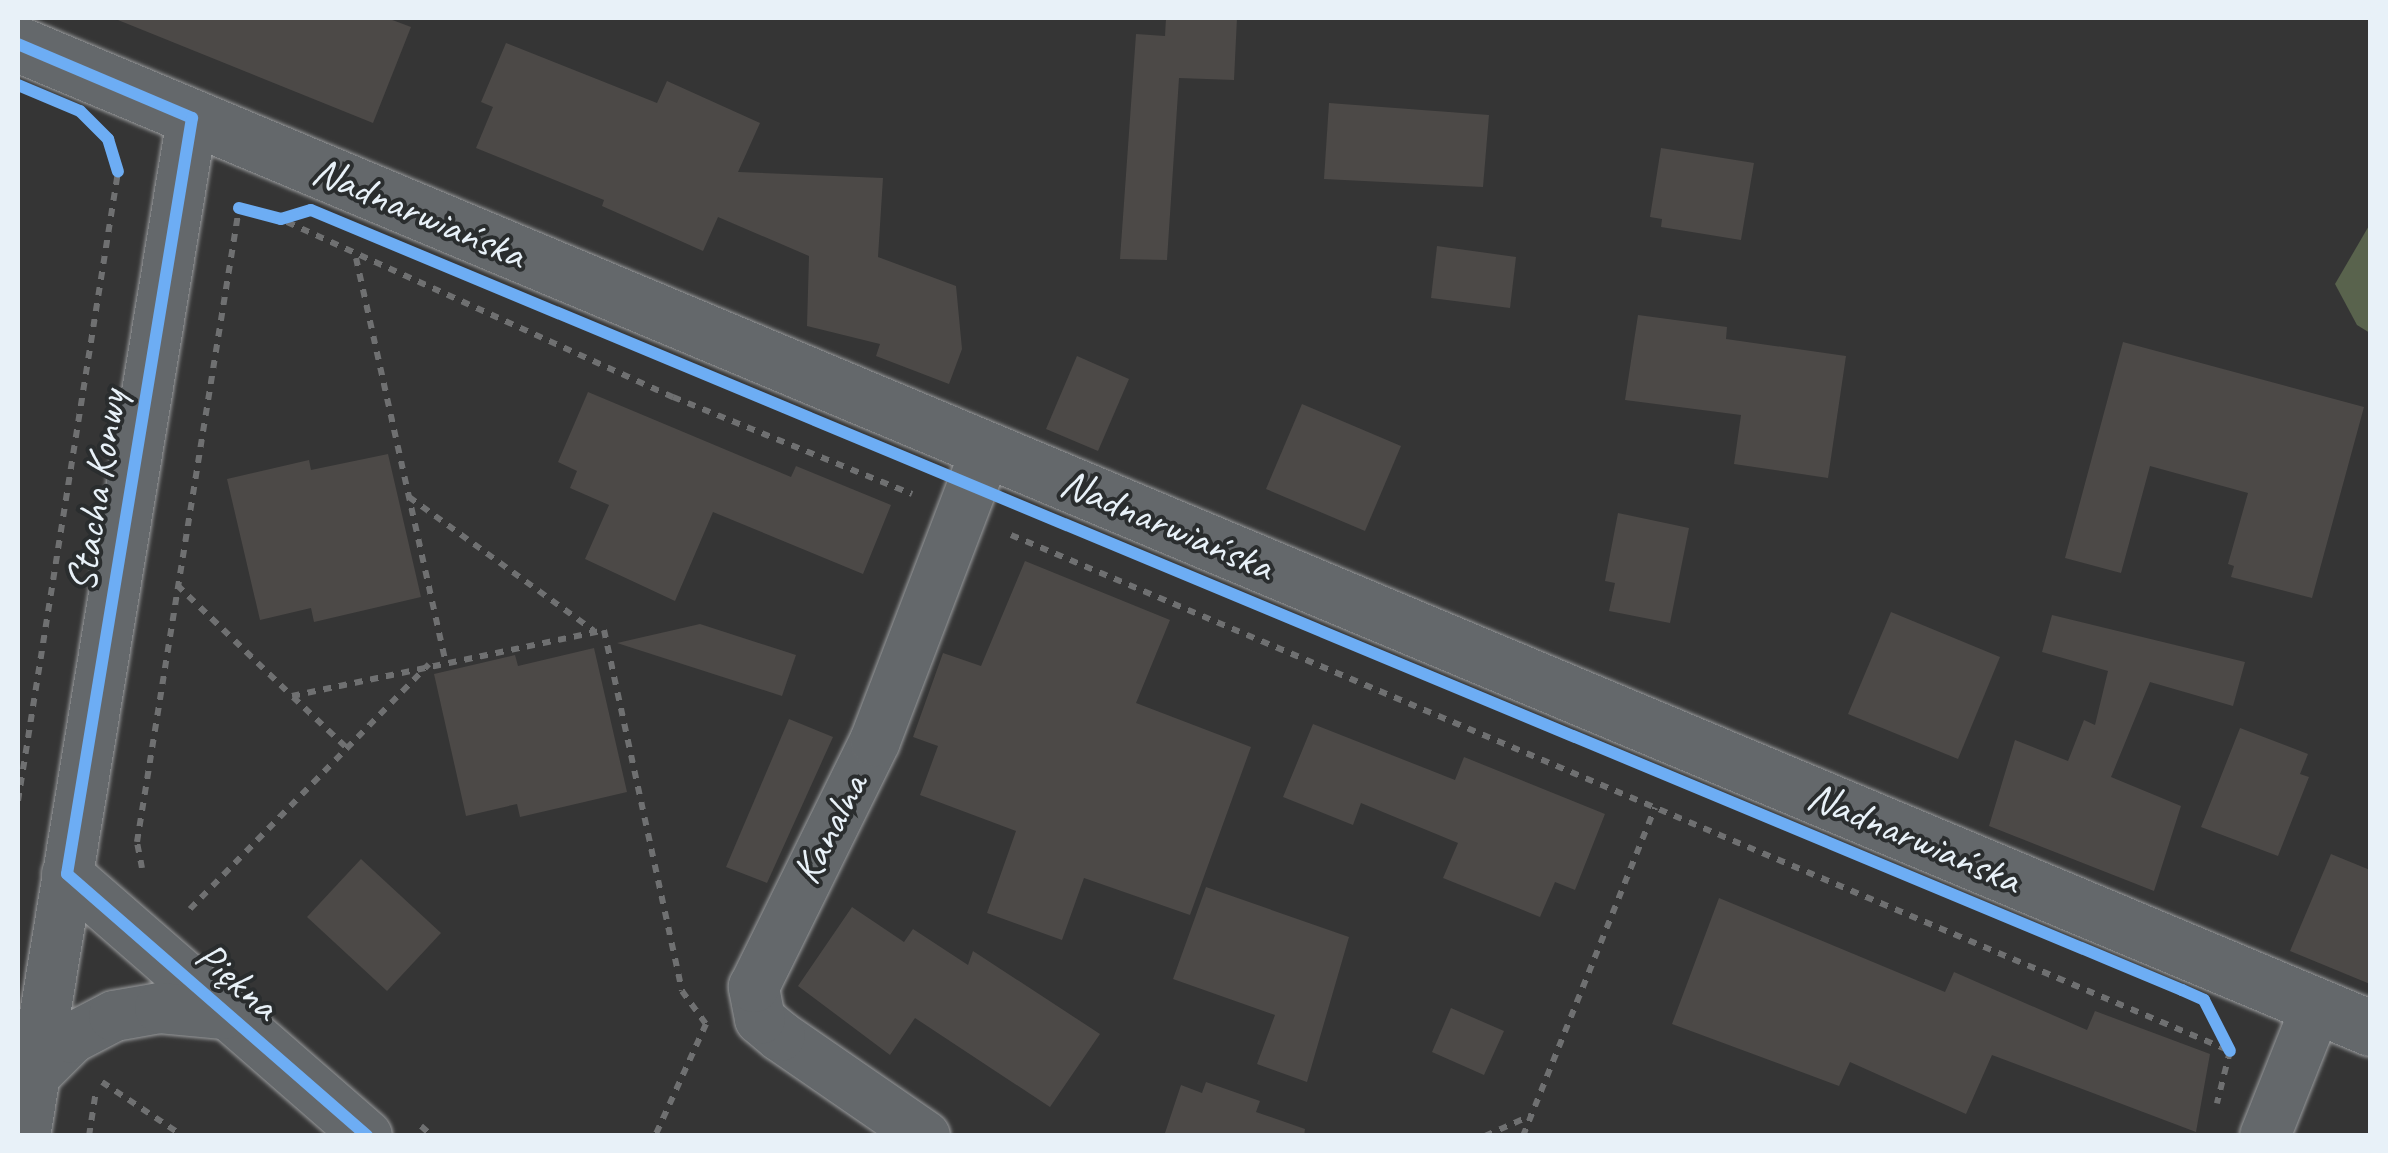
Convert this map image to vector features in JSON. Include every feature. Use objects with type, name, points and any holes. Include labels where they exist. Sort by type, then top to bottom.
[{"type":"street","name":"Nadnarwiańska","points":[[18,44],[2370,1028]]},
{"type":"street","name":"Stacha Konwy","points":[[25,1136],[192,118]]},
{"type":"street","name":"Kanalna","points":[[924,1136],[760,1019],[754,986],[875,741],[986,450]]},
{"type":"street","name":"Piękna","points":[[67,874],[366,1136]]},
{"type":"street","points":[[2265,1136],[2317,1005]]},
{"type":"street","points":[[35,1075],[72,1038],[114,1016],[160,1008],[224,1014]]},
{"type":"path","points":[[18,801],[118,172]]},
{"type":"path","points":[[148,881],[136,842],[239,208]]},
{"type":"path","points":[[282,218],[310,210]]},
{"type":"path","points":[[282,218],[356,257],[2230,1051]]},
{"type":"path","points":[[356,257],[446,661]]},
{"type":"path","points":[[408,497],[594,631]]},
{"type":"path","points":[[178,585],[347,748]]},
{"type":"path","points":[[292,696],[604,630],[682,991],[706,1024],[655,1136]]},
{"type":"path","points":[[179,921],[429,664]]},
{"type":"path","points":[[1524,1136],[1655,808]]},
{"type":"path","points":[[2221,1034],[2230,1051]]},
{"type":"path","points":[[89,1136],[98,1080]]},
{"type":"path","points":[[1485,1136],[1532,1116]]},
{"type":"path","points":[[417,1123],[432,1136]]},
{"type":"green space","points":[[2370,224],[2370,333],[2357,325],[2335,284]]},
{"type":"building","points":[[113,18],[387,18],[411,27],[373,123]]},
{"type":"building","points":[[1166,18],[1237,18],[1234,80],[1179,78],[1167,260],[1120,259],[1136,34],[1165,36]]},
{"type":"building","points":[[506,43],[657,103],[667,81],[760,123],[738,172],[883,178],[878,257],[956,286],[962,349],[949,384],[876,356],[880,344],[807,326],[809,256],[718,217],[703,251],[602,206],[604,200],[476,148],[493,107],[481,102]]},
{"type":"building","points":[[1329,103],[1489,115],[1483,187],[1324,179]]},
{"type":"building","points":[[1661,148],[1754,163],[1741,240],[1661,227],[1662,219],[1650,217]]},
{"type":"building","points":[[1437,246],[1516,257],[1510,308],[1431,298]]},
{"type":"building","points":[[1638,315],[1727,327],[1726,339],[1846,356],[1828,478],[1734,464],[1741,415],[1625,400]]},
{"type":"building","points":[[2123,342],[2364,407],[2312,598],[2231,577],[2234,566],[2228,564],[2248,493],[2150,466],[2121,573],[2065,558]]},
{"type":"building","points":[[1077,356],[1129,379],[1098,451],[1046,429]]},
{"type":"building","points":[[588,392],[791,477],[796,466],[891,505],[863,574],[713,512],[675,601],[585,559],[609,505],[570,488],[577,471],[558,462]]},
{"type":"building","points":[[1302,404],[1401,446],[1365,531],[1266,489]]},
{"type":"building","points":[[388,454],[421,597],[314,622],[311,608],[260,620],[227,479],[309,460],[311,470]]},
{"type":"building","points":[[1618,513],[1689,528],[1670,623],[1609,611],[1615,583],[1605,581]]},
{"type":"building","points":[[1025,561],[1170,620],[1136,703],[1251,747],[1190,915],[1084,878],[1062,940],[987,913],[1016,831],[920,795],[938,746],[913,737],[943,653],[981,666]]},
{"type":"building","points":[[1891,612],[2000,657],[1958,759],[1848,714]]},
{"type":"building","points":[[2052,615],[2245,662],[2233,706],[2150,682],[2111,777],[2181,806],[2154,891],[1989,826],[2015,740],[2068,761],[2084,720],[2095,725],[2108,671],[2042,652]]},
{"type":"building","points":[[700,624],[796,655],[782,696],[617,643]]},
{"type":"building","points":[[594,648],[627,792],[520,817],[517,804],[466,816],[434,674],[515,655],[518,666]]},
{"type":"building","points":[[789,719],[833,737],[767,883],[726,867]]},
{"type":"building","points":[[1313,724],[1455,780],[1464,757],[1605,814],[1575,890],[1555,882],[1540,917],[1443,878],[1458,843],[1361,803],[1353,825],[1283,797]]},
{"type":"building","points":[[2240,728],[2308,754],[2300,774],[2309,777],[2278,856],[2201,827]]},
{"type":"building","points":[[2331,854],[2370,870],[2370,984],[2290,951]]},
{"type":"building","points":[[361,859],[441,933],[387,991],[307,917]]},
{"type":"building","points":[[1206,887],[1349,937],[1307,1082],[1257,1064],[1275,1015],[1173,979]]},
{"type":"building","points":[[1719,898],[1945,992],[1954,972],[2087,1030],[2095,1011],[2210,1054],[2196,1132],[1992,1055],[1966,1114],[1850,1062],[1839,1086],[1672,1024]]},
{"type":"building","points":[[852,907],[904,942],[913,929],[968,965],[973,951],[1100,1034],[1050,1107],[915,1018],[890,1055],[798,986]]},
{"type":"building","points":[[1451,1008],[1504,1031],[1484,1075],[1432,1052]]},
{"type":"building","points":[[1206,1082],[1260,1101],[1256,1112],[1305,1129],[1304,1136],[1164,1136],[1181,1085],[1202,1093]]},
{"type":"cycle path","points":[[18,44],[192,118],[67,874],[367,1136]]},
{"type":"cycle path","points":[[18,85],[80,111],[108,139],[118,172]]},
{"type":"cycle path","points":[[239,208],[281,219],[311,210],[2182,990],[2204,1000],[2230,1051]]}]
